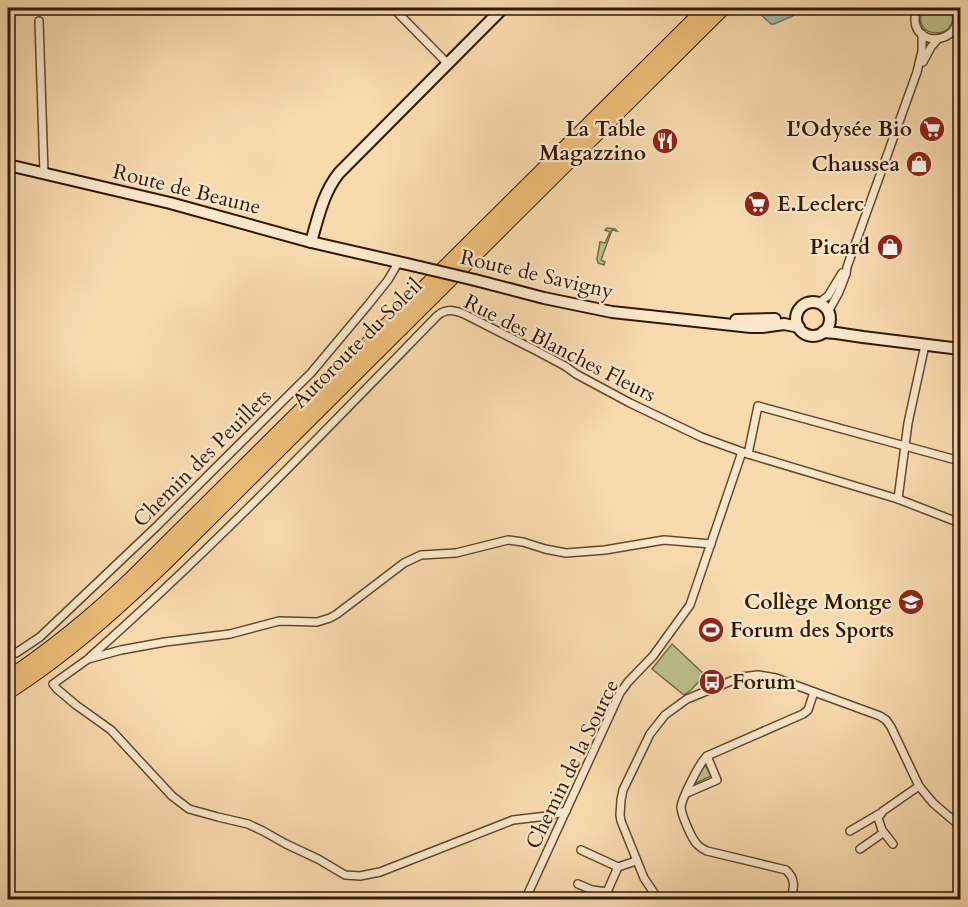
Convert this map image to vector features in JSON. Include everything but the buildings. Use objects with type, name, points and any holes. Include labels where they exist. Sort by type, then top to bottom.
[{"type":"highway","name":"Autoroute du Soleil","points":[[8,678],[78,627],[132,579],[706,8]]},
{"type":"highway","name":"Autoroute du Soleil","points":[[8,692],[85,636],[167,561],[723,8]]},
{"type":"main road","points":[[311,242],[325,196],[334,179],[503,8]]},
{"type":"main road","name":"Route de Beaune","points":[[8,165],[178,205],[356,253]]},
{"type":"main road","name":"Route de Savigny","points":[[356,253],[595,309],[712,322],[721,325],[784,324],[799,327]]},
{"type":"main road","points":[[829,316],[828,328],[811,336],[799,327],[797,320],[802,306],[818,303],[826,308],[829,316],[848,335]]},
{"type":"main road","name":"Route de Savigny","points":[[763,326],[798,313]]},
{"type":"main road","points":[[823,332],[960,349]]},
{"type":"street","points":[[393,8],[447,63]]},
{"type":"street","points":[[908,8],[915,11],[916,26],[922,34],[932,39],[937,40],[960,31]]},
{"type":"street","points":[[952,34],[960,18],[956,8]]},
{"type":"street","points":[[39,21],[44,173]]},
{"type":"street","points":[[829,316],[917,72],[922,51],[922,34]]},
{"type":"street","points":[[917,72],[937,40]]},
{"type":"street","name":"Chemin des Peuillets","points":[[8,651],[19,652],[45,633],[311,373],[388,280],[398,263]]},
{"type":"street","points":[[818,303],[828,296],[847,267]]},
{"type":"street","name":"Rue des Blanches Fleurs","points":[[88,659],[220,537],[444,311],[451,310],[464,314],[639,407],[701,437],[745,453],[898,499],[960,523]]},
{"type":"street","points":[[898,499],[908,423],[925,345]]},
{"type":"street","name":"Chemin de la Source","points":[[525,900],[620,693],[628,682],[640,674],[687,609],[745,453],[758,406],[905,446]]},
{"type":"street","points":[[905,446],[960,461]]},
{"type":"street","points":[[566,812],[513,820],[380,872],[360,876],[345,875],[248,824],[189,809],[172,796],[111,729],[76,705],[53,684],[88,659],[140,646],[230,634],[279,621],[325,620],[337,614],[404,563],[421,555],[456,553],[508,540],[555,551],[576,553],[664,540],[711,544]]},
{"type":"street","points":[[662,900],[649,887],[636,861],[621,821],[623,790],[650,734],[674,703],[750,675],[766,675],[869,711],[886,720],[896,735],[919,786],[933,803],[960,826]]},
{"type":"street","points":[[791,900],[794,881],[786,870],[707,851],[697,844],[682,810],[682,803],[707,756],[803,714],[808,710],[814,692]]},
{"type":"street","points":[[687,793],[717,780],[707,756]]},
{"type":"street","points":[[850,831],[919,786]]},
{"type":"street","points":[[880,813],[878,818],[883,833],[893,844]]},
{"type":"street","points":[[860,849],[883,833]]},
{"type":"street","points":[[581,850],[618,867],[636,861]]},
{"type":"street","points":[[607,892],[618,867]]},
{"type":"street","points":[[578,884],[591,890],[607,892],[616,900]]},
{"type":"green space","points":[[924,8],[949,8],[953,19],[950,27],[936,33],[923,27],[920,19]]},
{"type":"green space","points":[[607,228],[617,231],[612,230],[601,260],[605,262],[604,265],[598,263],[597,259],[600,242],[605,243],[610,232],[605,230]]},
{"type":"green space","points":[[672,644],[705,675],[684,695],[652,669]]},
{"type":"green space","points":[[704,763],[711,776],[694,784],[693,783]]},
{"type":"shaded area","points":[[760,8],[796,8],[793,16],[771,24],[757,11]]},
{"type":"place","name":"L'Odysée Bio","points":[[932,129]]},
{"type":"place","name":"La Table Magazzino","points":[[665,141]]},
{"type":"place","name":"Chaussea","points":[[919,164]]},
{"type":"place","name":"E.Leclerc","points":[[757,204]]},
{"type":"place","name":"Picard","points":[[890,247]]},
{"type":"place","name":"Collège Monge","points":[[911,602]]},
{"type":"place","name":"Forum des Sports","points":[[711,630]]},
{"type":"place","name":"Forum","points":[[712,682]]}]
